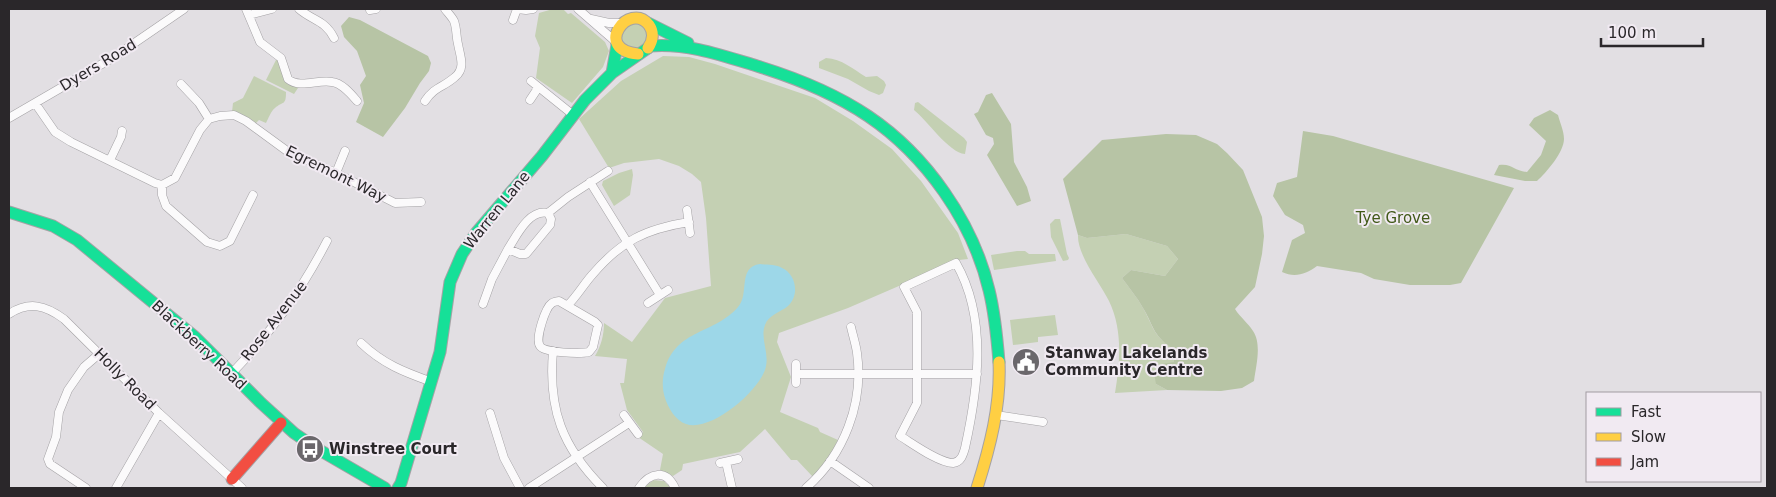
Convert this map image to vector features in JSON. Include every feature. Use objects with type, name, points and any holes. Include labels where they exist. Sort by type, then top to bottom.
[{"type":"street","name":"Dyers Road","points":[[9,118],[114,57],[184,9]]},
{"type":"street","points":[[272,9],[248,12],[260,42],[281,58],[286,76],[291,82],[334,82],[358,101]]},
{"type":"street","points":[[299,9],[308,17],[329,28],[334,38]]},
{"type":"street","points":[[425,102],[435,89],[456,77],[461,69],[462,60],[456,28],[445,9]]},
{"type":"street","points":[[514,20],[517,9],[533,9]]},
{"type":"street","points":[[578,9],[617,43],[624,52],[633,55],[638,54]]},
{"type":"street","points":[[612,73],[617,43],[616,30],[628,9]]},
{"type":"street","points":[[590,18],[609,23],[622,22],[632,17],[643,17],[696,47]]},
{"type":"street","points":[[643,17],[653,34],[650,46],[673,44],[696,47],[809,84],[844,101],[898,140],[937,182],[968,230],[988,284],[995,313],[1000,370],[996,415],[990,447],[977,488]]},
{"type":"street","name":"Warren Lane","points":[[398,488],[432,382],[440,352],[450,282],[462,254],[476,233],[548,149],[572,114],[612,73],[650,46]]},
{"type":"street","points":[[531,81],[572,114]]},
{"type":"street","points":[[35,103],[55,132],[146,180],[162,185],[175,178],[200,130],[209,119],[200,103],[181,84]]},
{"type":"street","points":[[530,100],[532,94],[538,88]]},
{"type":"street","name":"Egremont Way","points":[[209,119],[234,115],[246,121],[287,151],[395,203],[422,202]]},
{"type":"street","points":[[110,160],[122,131]]},
{"type":"street","points":[[336,173],[345,151]]},
{"type":"street","points":[[483,304],[492,279],[508,248],[534,215],[543,212],[548,213],[568,197],[608,171]]},
{"type":"street","points":[[590,182],[660,295]]},
{"type":"street","points":[[162,185],[162,195],[166,206],[207,242],[220,246],[230,241],[253,195]]},
{"type":"street","name":"Egremont Way","points":[[409,194],[410,203]]},
{"type":"street","points":[[687,210],[690,233]]},
{"type":"street","name":"Blackberry Road","points":[[9,212],[47,222],[77,240],[195,337],[281,423],[316,448],[385,488]]},
{"type":"street","points":[[508,248],[520,254],[526,254],[550,225],[551,219],[548,213]]},
{"type":"street","points":[[568,305],[592,275],[627,241],[657,229],[688,222]]},
{"type":"street","name":"Rose Avenue","points":[[232,373],[259,345],[284,313],[308,278],[327,241]]},
{"type":"street","points":[[956,263],[968,289],[974,316],[978,355],[976,392],[965,448],[963,456],[959,461],[953,463],[936,458],[900,436],[917,402],[917,374],[917,312],[904,287],[956,263]]},
{"type":"street","points":[[648,303],[668,290]]},
{"type":"street","points":[[559,301],[568,305],[595,322],[598,326],[593,347],[589,352],[581,354],[553,351],[542,349],[538,336],[546,309],[552,302],[559,301]]},
{"type":"street","name":"Holly Road","points":[[9,313],[29,305],[43,306],[64,319],[159,413],[242,488]]},
{"type":"street","points":[[806,488],[830,461],[846,436],[856,400],[858,374],[857,353],[851,327]]},
{"type":"street","points":[[361,343],[381,360],[398,369],[432,382]]},
{"type":"street","points":[[553,351],[552,393],[565,437],[577,458],[603,488]]},
{"type":"street","points":[[86,488],[50,464],[48,459],[56,437],[59,412],[68,390],[84,367],[99,354]]},
{"type":"street","points":[[796,364],[796,383]]},
{"type":"street","points":[[797,374],[977,374]]},
{"type":"street","points":[[116,488],[159,413]]},
{"type":"street","points":[[490,413],[504,458],[520,488]]},
{"type":"street","points":[[624,415],[638,434]]},
{"type":"street","points":[[996,415],[1043,422]]},
{"type":"street","points":[[232,479],[281,423]]},
{"type":"street","points":[[529,488],[629,423]]},
{"type":"street","points":[[732,488],[723,463],[738,459]]},
{"type":"street","points":[[830,461],[869,488]]},
{"type":"street","points":[[640,488],[645,480],[657,475],[667,477],[675,488]]},
{"type":"green space","points":[[553,9],[563,9],[568,14],[571,13],[605,42],[609,51],[603,67],[572,103],[536,78],[540,48],[535,36],[539,13]]},
{"type":"green space","points":[[349,17],[360,20],[428,56],[431,63],[429,71],[405,108],[383,137],[356,122],[364,103],[360,85],[366,76],[357,51],[344,37],[341,26]]},
{"type":"green space","points":[[634,23],[643,27],[647,36],[643,45],[634,49],[625,45],[621,36],[625,27]]},
{"type":"green space","points":[[663,56],[689,57],[715,64],[815,98],[853,121],[892,149],[921,181],[958,233],[968,259],[959,260],[848,308],[779,333],[777,342],[791,377],[780,412],[818,428],[820,432],[838,440],[828,459],[813,477],[797,460],[791,460],[765,429],[740,452],[683,464],[682,470],[673,476],[660,470],[663,454],[638,437],[643,432],[627,410],[620,383],[624,383],[627,359],[595,356],[602,340],[604,323],[632,342],[665,298],[711,286],[706,218],[701,182],[679,166],[659,159],[624,163],[609,168],[579,119],[621,81]]},
{"type":"green space","points":[[277,58],[287,79],[298,88],[294,94],[266,80]]},
{"type":"green space","points":[[826,58],[842,62],[866,77],[877,76],[886,85],[883,93],[879,95],[848,79],[819,68],[819,62]]},
{"type":"green space","points":[[254,76],[286,92],[285,101],[274,109],[266,123],[259,120],[256,123],[232,112],[233,103],[243,98]]},
{"type":"green space","points":[[992,93],[1011,124],[1014,162],[1027,187],[1031,201],[1017,206],[987,155],[994,144],[993,138],[986,135],[974,114],[978,112],[986,95]]},
{"type":"green space","points":[[918,102],[964,138],[967,142],[965,154],[952,148],[945,142],[914,110],[915,103]]},
{"type":"green space","points":[[1550,110],[1558,115],[1564,139],[1558,156],[1545,173],[1537,181],[1525,181],[1494,175],[1499,165],[1507,165],[1527,172],[1541,155],[1546,141],[1529,125],[1534,118]]},
{"type":"green space","name":"Tye Grove","points":[[1303,131],[1333,136],[1514,188],[1461,283],[1450,285],[1410,285],[1374,279],[1361,273],[1317,266],[1300,274],[1291,275],[1282,272],[1292,240],[1305,233],[1303,225],[1285,215],[1273,196],[1277,183],[1297,177]]},
{"type":"green space","points":[[1166,134],[1196,135],[1217,144],[1243,170],[1262,217],[1264,236],[1255,287],[1235,309],[1253,331],[1257,342],[1258,355],[1254,381],[1242,388],[1221,391],[1167,390],[1156,384],[1154,373],[1162,364],[1174,362],[1173,349],[1154,330],[1141,304],[1122,278],[1131,270],[1165,276],[1178,259],[1167,246],[1126,234],[1087,238],[1078,235],[1063,179],[1102,140]]},
{"type":"green space","points":[[632,169],[630,195],[614,206],[602,185],[603,181]]},
{"type":"green space","points":[[1055,219],[1060,219],[1068,260],[1063,261],[1051,237],[1050,224]]},
{"type":"green space","points":[[1126,234],[1167,246],[1178,259],[1165,276],[1131,270],[1122,278],[1141,304],[1157,335],[1173,348],[1174,362],[1156,384],[1167,390],[1115,393],[1119,358],[1117,323],[1109,301],[1081,251],[1078,235],[1087,238]]},
{"type":"green space","points":[[1025,251],[1029,254],[1055,254],[1056,261],[994,270],[991,255]]},
{"type":"green space","points":[[1055,315],[1058,335],[1038,337],[1038,342],[1013,345],[1010,320]]},
{"type":"green space","points":[[653,480],[664,481],[671,488],[644,488]]},
{"type":"water","points":[[760,264],[777,266],[787,271],[795,285],[792,301],[788,306],[772,316],[765,325],[763,335],[767,361],[762,375],[746,397],[721,416],[696,425],[686,424],[670,410],[663,391],[664,372],[670,356],[687,339],[729,316],[738,307],[743,295],[746,275],[753,266]]},
{"type":"traffic: fast","points":[[648,23],[688,43]]},
{"type":"traffic: fast","points":[[612,73],[617,45]]},
{"type":"traffic: fast","points":[[650,46],[678,46],[704,51],[786,76],[814,87],[842,100],[868,116],[909,150],[928,170],[944,192],[972,240],[982,265],[991,299],[996,326],[999,362]]},
{"type":"traffic: fast","points":[[398,488],[440,352],[450,282],[462,254],[476,233],[542,156],[585,100],[612,73],[648,48]]},
{"type":"traffic: fast","points":[[9,212],[53,226],[77,240],[195,337],[294,433],[385,488]]},
{"type":"traffic: slow","points":[[638,54],[624,51],[618,44],[616,36],[625,22],[632,18],[641,19],[649,25],[652,36],[648,48]]},
{"type":"traffic: slow","points":[[977,488],[994,426],[999,362]]},
{"type":"traffic: jam","points":[[232,479],[281,423]]},
{"type":"place","name":"Stanway Lakelands Community Centre","points":[[1026,362]]},
{"type":"place","name":"Winstree Court","points":[[310,449]]}]
